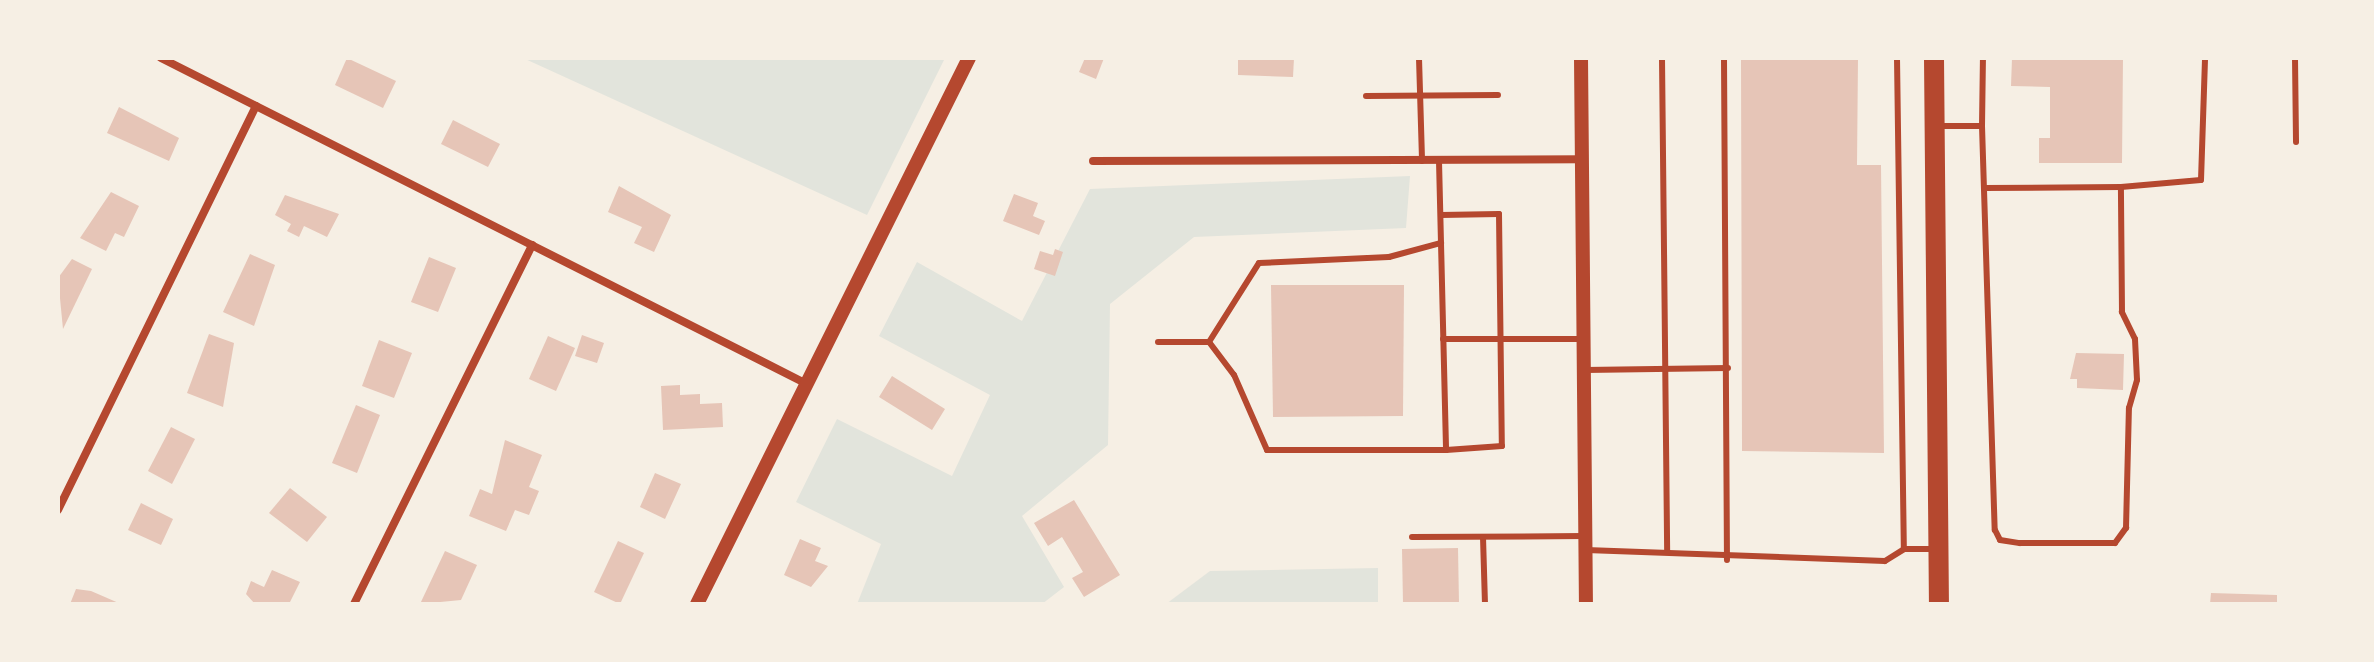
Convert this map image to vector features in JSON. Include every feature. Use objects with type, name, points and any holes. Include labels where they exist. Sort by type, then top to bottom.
[{"type":"main road","points":[[1934,58],[1939,604]]},
{"type":"street","points":[[161,58],[807,384]]},
{"type":"street","points":[[697,604],[969,58]]},
{"type":"street","points":[[1581,58],[1586,604]]},
{"type":"street","points":[[58,510],[256,106]]},
{"type":"street","points":[[1093,161],[1582,159]]},
{"type":"street","points":[[354,604],[532,245]]},
{"type":"lane","points":[[1419,58],[1422,161]]},
{"type":"lane","points":[[1662,58],[1667,551]]},
{"type":"lane","points":[[1724,58],[1727,560]]},
{"type":"lane","points":[[1897,58],[1904,549]]},
{"type":"lane","points":[[1983,58],[1982,126],[1995,530],[2000,540],[2020,543],[2115,543],[2126,528],[2129,408],[2137,380],[2135,339],[2122,312],[2121,187]]},
{"type":"lane","points":[[1984,188],[2121,187],[2201,180],[2205,58]]},
{"type":"lane","points":[[2295,58],[2296,142]]},
{"type":"lane","points":[[1366,96],[1498,95]]},
{"type":"lane","points":[[1935,126],[1982,126]]},
{"type":"lane","points":[[1439,161],[1446,450]]},
{"type":"lane","points":[[1209,342],[1234,375],[1267,450],[1446,450],[1502,446],[1499,214],[1441,215]]},
{"type":"lane","points":[[1209,342],[1259,263],[1389,257],[1441,243]]},
{"type":"lane","points":[[1443,339],[1584,339]]},
{"type":"lane","points":[[1158,342],[1209,342]]},
{"type":"lane","points":[[1585,370],[1728,368]]},
{"type":"lane","points":[[1412,537],[1483,537],[1586,543],[1727,560],[1885,561],[1904,549],[1939,549]]},
{"type":"lane","points":[[1483,537],[1485,604]]},
{"type":"shaded area","points":[[523,58],[945,58],[867,215]]},
{"type":"shaded area","points":[[1410,176],[1406,228],[1194,237],[1110,304],[1108,445],[1022,516],[1064,587],[1042,604],[857,604],[881,544],[796,502],[837,419],[952,476],[990,395],[879,336],[917,262],[1022,321],[1090,189]]},
{"type":"shaded area","points":[[1378,568],[1378,604],[1166,604],[1210,571]]},
{"type":"building","points":[[347,58],[396,81],[383,108],[335,85]]},
{"type":"building","points":[[1085,58],[1104,58],[1096,79],[1079,72]]},
{"type":"building","points":[[1238,58],[1294,58],[1293,77],[1238,75]]},
{"type":"building","points":[[1741,58],[1858,58],[1857,165],[1881,165],[1884,453],[1742,451]]},
{"type":"building","points":[[2012,58],[2123,58],[2122,163],[2039,163],[2039,138],[2050,138],[2050,87],[2011,86]]},
{"type":"building","points":[[119,107],[179,138],[169,161],[107,133]]},
{"type":"building","points":[[453,120],[500,144],[488,167],[441,144]]},
{"type":"building","points":[[619,186],[671,215],[654,252],[634,243],[642,227],[608,212]]},
{"type":"building","points":[[111,192],[139,206],[124,237],[115,233],[106,251],[80,238]]},
{"type":"building","points":[[1014,194],[1038,203],[1033,216],[1045,221],[1039,235],[1003,221]]},
{"type":"building","points":[[285,195],[339,214],[327,237],[304,226],[299,237],[287,231],[291,224],[275,215]]},
{"type":"building","points":[[1055,249],[1063,252],[1055,276],[1034,269],[1040,251],[1053,255]]},
{"type":"building","points":[[250,254],[275,265],[254,326],[223,312]]},
{"type":"building","points":[[429,257],[456,268],[438,312],[411,302]]},
{"type":"building","points":[[72,259],[92,269],[63,329],[58,278]]},
{"type":"building","points":[[1271,285],[1404,285],[1403,416],[1273,417]]},
{"type":"building","points":[[209,334],[234,343],[223,407],[187,393]]},
{"type":"building","points":[[582,335],[604,343],[597,363],[575,356]]},
{"type":"building","points":[[548,336],[575,348],[556,391],[529,379]]},
{"type":"building","points":[[379,340],[412,353],[394,398],[362,386]]},
{"type":"building","points":[[2076,353],[2124,354],[2123,390],[2077,388],[2077,379],[2070,379]]},
{"type":"building","points":[[892,376],[945,409],[932,430],[879,397]]},
{"type":"building","points":[[680,385],[680,395],[700,394],[700,404],[722,403],[723,427],[663,430],[661,386]]},
{"type":"building","points":[[356,405],[380,415],[357,473],[332,463]]},
{"type":"building","points":[[171,427],[195,439],[172,484],[148,471]]},
{"type":"building","points":[[505,440],[542,455],[529,487],[539,491],[529,515],[515,510],[506,531],[469,516],[480,489],[492,494]]},
{"type":"building","points":[[655,473],[681,484],[665,519],[640,507]]},
{"type":"building","points":[[290,488],[327,517],[307,542],[269,513]]},
{"type":"building","points":[[1074,500],[1120,575],[1084,597],[1072,578],[1083,572],[1062,537],[1048,546],[1034,523]]},
{"type":"building","points":[[141,503],[173,519],[161,545],[128,530]]},
{"type":"building","points":[[800,539],[821,548],[815,561],[828,566],[811,587],[784,575]]},
{"type":"building","points":[[618,541],[644,553],[620,604],[594,592]]},
{"type":"building","points":[[1458,548],[1459,604],[1403,604],[1402,549]]},
{"type":"building","points":[[445,551],[477,565],[461,600],[420,604]]},
{"type":"building","points":[[272,570],[300,582],[289,604],[255,604],[246,594],[251,581],[264,587]]},
{"type":"building","points":[[76,589],[91,591],[121,604],[70,604]]},
{"type":"building","points":[[2211,593],[2277,595],[2277,604],[2210,604]]}]
